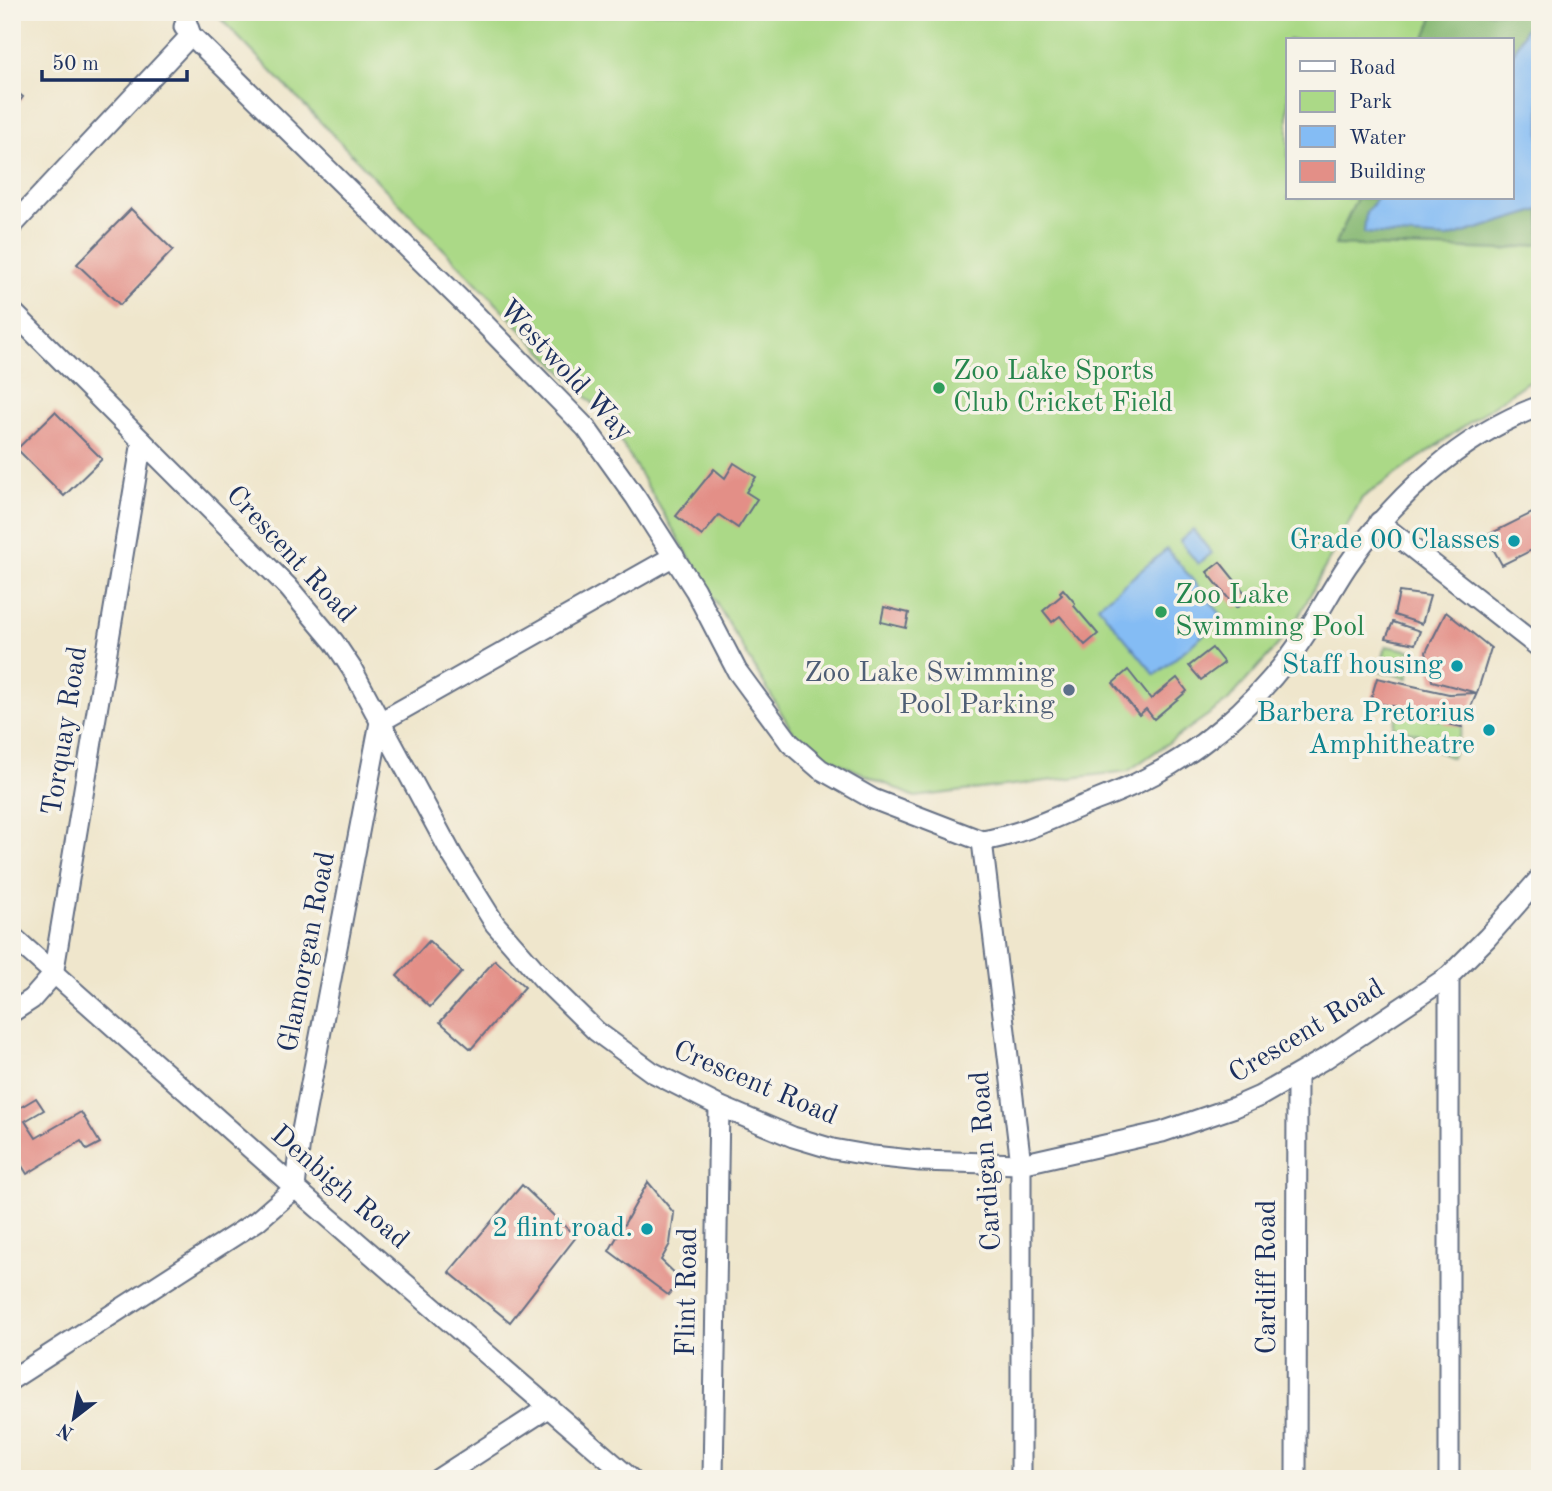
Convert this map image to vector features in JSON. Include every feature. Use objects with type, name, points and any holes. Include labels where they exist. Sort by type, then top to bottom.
[{"type":"street","points":[[12,226],[191,35],[173,12]]},
{"type":"street","name":"Westwold Way","points":[[183,12],[191,35],[472,311],[586,428],[674,556],[737,671],[790,743],[820,769],[873,799],[982,841]]},
{"type":"street","name":"Crescent Road","points":[[12,311],[288,587],[321,624],[352,669],[452,855],[488,912],[543,979],[596,1031],[652,1072],[719,1106],[793,1137],[860,1154],[920,1161],[1021,1164],[1162,1132],[1235,1107],[1297,1076],[1365,1034],[1448,976],[1538,882]]},
{"type":"street","points":[[982,841],[1014,834],[1142,781],[1190,752],[1224,726],[1261,691],[1289,658],[1379,522],[1415,486],[1450,457],[1483,434],[1540,405]]},
{"type":"street","name":"Torquay Road","points":[[54,975],[142,441]]},
{"type":"street","points":[[1379,522],[1540,648]]},
{"type":"street","points":[[380,722],[674,556]]},
{"type":"street","name":"Glamorgan Road","points":[[295,1188],[300,1141],[380,722]]},
{"type":"street","name":"Cardigan Road","points":[[982,841],[1021,1164],[1021,1479]]},
{"type":"street","name":"Denbigh Road","points":[[12,936],[295,1188],[631,1479]]},
{"type":"street","points":[[12,1012],[33,999],[54,975]]},
{"type":"street","points":[[1448,976],[1449,1479]]},
{"type":"street","name":"Cardiff Road","points":[[1296,1479],[1297,1076]]},
{"type":"street","name":"Flint Road","points":[[713,1479],[719,1106]]},
{"type":"street","points":[[12,1379],[257,1221],[295,1188]]},
{"type":"street","points":[[438,1479],[550,1407]]},
{"type":"green space","points":[[214,12],[1540,12],[1540,379],[1527,382],[1362,498],[1292,629],[1228,701],[1128,771],[915,797],[801,746],[607,418]]},
{"type":"green space","points":[[1435,12],[1534,12],[1514,52],[1514,38],[1425,38]]},
{"type":"green space","points":[[1356,200],[1376,200],[1366,213],[1447,238],[1540,210],[1540,244],[1503,250],[1335,245]]},
{"type":"green space","points":[[1386,646],[1413,651],[1408,678],[1380,671]]},
{"type":"green space","points":[[1397,714],[1438,719],[1462,727],[1452,758],[1429,748],[1432,738],[1393,727]]},
{"type":"water","points":[[1534,12],[1540,12],[1540,210],[1447,238],[1364,233],[1366,213],[1376,200],[1514,200],[1514,52]]},
{"type":"water","points":[[1193,530],[1212,553],[1198,564],[1180,541]]},
{"type":"water","name":"Zoo Lake Swimming Pool","points":[[1167,549],[1224,618],[1155,675],[1098,606]]},
{"type":"building","points":[[12,88],[23,97],[12,111]]},
{"type":"building","points":[[131,209],[173,250],[120,305],[77,264]]},
{"type":"building","points":[[55,412],[102,459],[64,496],[17,449]]},
{"type":"building","points":[[734,463],[756,477],[746,492],[757,499],[738,528],[719,515],[702,536],[676,516],[714,469],[725,478]]},
{"type":"building","name":"Grade 00 Classes","points":[[1540,509],[1540,546],[1502,565],[1486,536]]},
{"type":"building","points":[[1220,562],[1249,598],[1236,608],[1207,572]]},
{"type":"building","points":[[1063,589],[1098,634],[1085,645],[1060,616],[1052,622],[1043,611],[1062,595],[1060,592]]},
{"type":"building","points":[[1399,592],[1430,596],[1422,624],[1394,615]]},
{"type":"building","points":[[884,607],[909,613],[906,628],[881,622]]},
{"type":"building","name":"Staff housing","points":[[1446,612],[1491,648],[1477,693],[1432,681],[1426,652]]},
{"type":"building","points":[[1393,622],[1420,631],[1415,644],[1386,638]]},
{"type":"building","points":[[1212,648],[1224,663],[1201,680],[1189,666]]},
{"type":"building","points":[[1128,670],[1151,699],[1177,678],[1187,691],[1154,719],[1146,709],[1139,715],[1113,683]]},
{"type":"building","points":[[1377,678],[1449,694],[1477,693],[1462,727],[1443,723],[1443,715],[1370,702]]},
{"type":"building","points":[[429,941],[462,972],[430,1007],[397,976]]},
{"type":"building","points":[[495,960],[525,987],[471,1049],[440,1022]]},
{"type":"building","points":[[36,1098],[44,1110],[25,1121],[36,1138],[81,1112],[100,1143],[87,1150],[81,1141],[27,1174],[12,1150],[12,1104],[16,1110]]},
{"type":"building","name":"2 flint road.","points":[[648,1182],[674,1213],[670,1244],[661,1260],[682,1280],[668,1295],[609,1251]]},
{"type":"building","points":[[522,1185],[576,1237],[510,1322],[449,1272]]},
{"type":"place","name":"Zoo Lake Sports Club Cricket Field","points":[[939,388]]},
{"type":"place","name":"Grade 00 Classes","points":[[1514,541]]},
{"type":"place","name":"Zoo Lake Swimming Pool","points":[[1161,612]]},
{"type":"place","name":"Staff housing","points":[[1457,666]]},
{"type":"place","name":"Zoo Lake Swimming Pool Parking","points":[[1069,690]]},
{"type":"place","name":"Barbera Pretorius Amphitheatre","points":[[1489,730]]},
{"type":"place","name":"2 flint road.","points":[[647,1229]]}]
